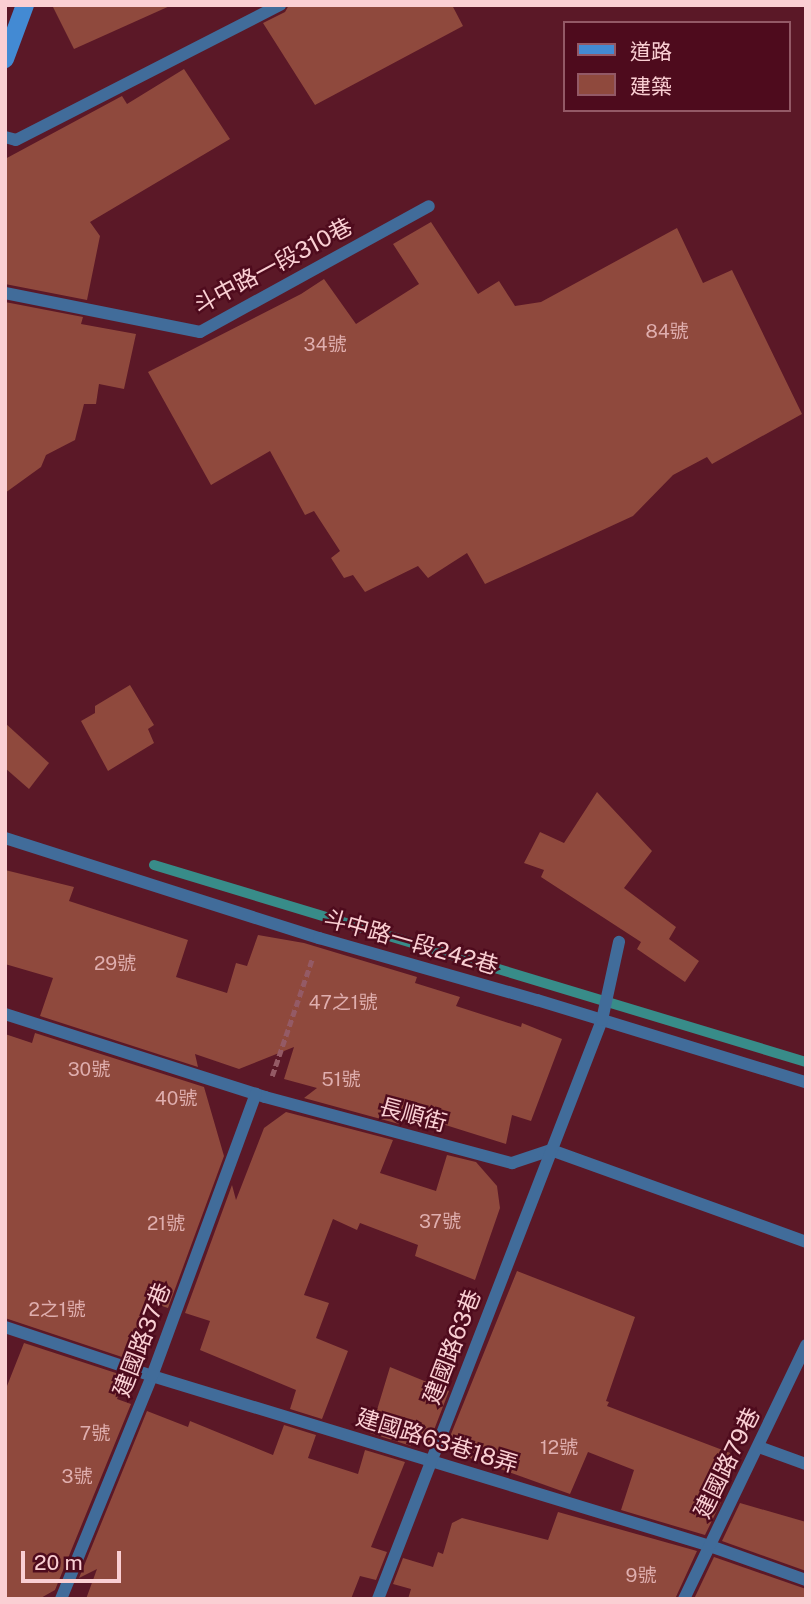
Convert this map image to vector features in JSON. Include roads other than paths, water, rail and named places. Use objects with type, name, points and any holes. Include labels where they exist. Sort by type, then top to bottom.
[{"type":"main road","points":[[5,59],[25,5]]},
{"type":"lane","points":[[5,137],[16,140],[280,5]]},
{"type":"lane","name":"斗中路一段310巷","points":[[5,293],[200,332],[429,206]]},
{"type":"lane","name":"斗中路一段242巷","points":[[5,838],[319,938],[806,1082]]},
{"type":"lane","name":"建國路63巷","points":[[378,1599],[601,1020],[619,942]]},
{"type":"lane","name":"長順街","points":[[5,1014],[260,1095],[512,1163],[551,1150]]},
{"type":"lane","name":"建國路37巷","points":[[61,1599],[152,1376],[260,1095]]},
{"type":"lane","points":[[551,1150],[806,1242]]},
{"type":"lane","name":"建國路63巷18弄","points":[[5,1327],[152,1376],[709,1546],[806,1580]]},
{"type":"lane","name":"建國路79巷","points":[[684,1599],[806,1345]]},
{"type":"lane","points":[[759,1447],[806,1464]]},
{"type":"waterway","points":[[154,865],[806,1062]]}]
